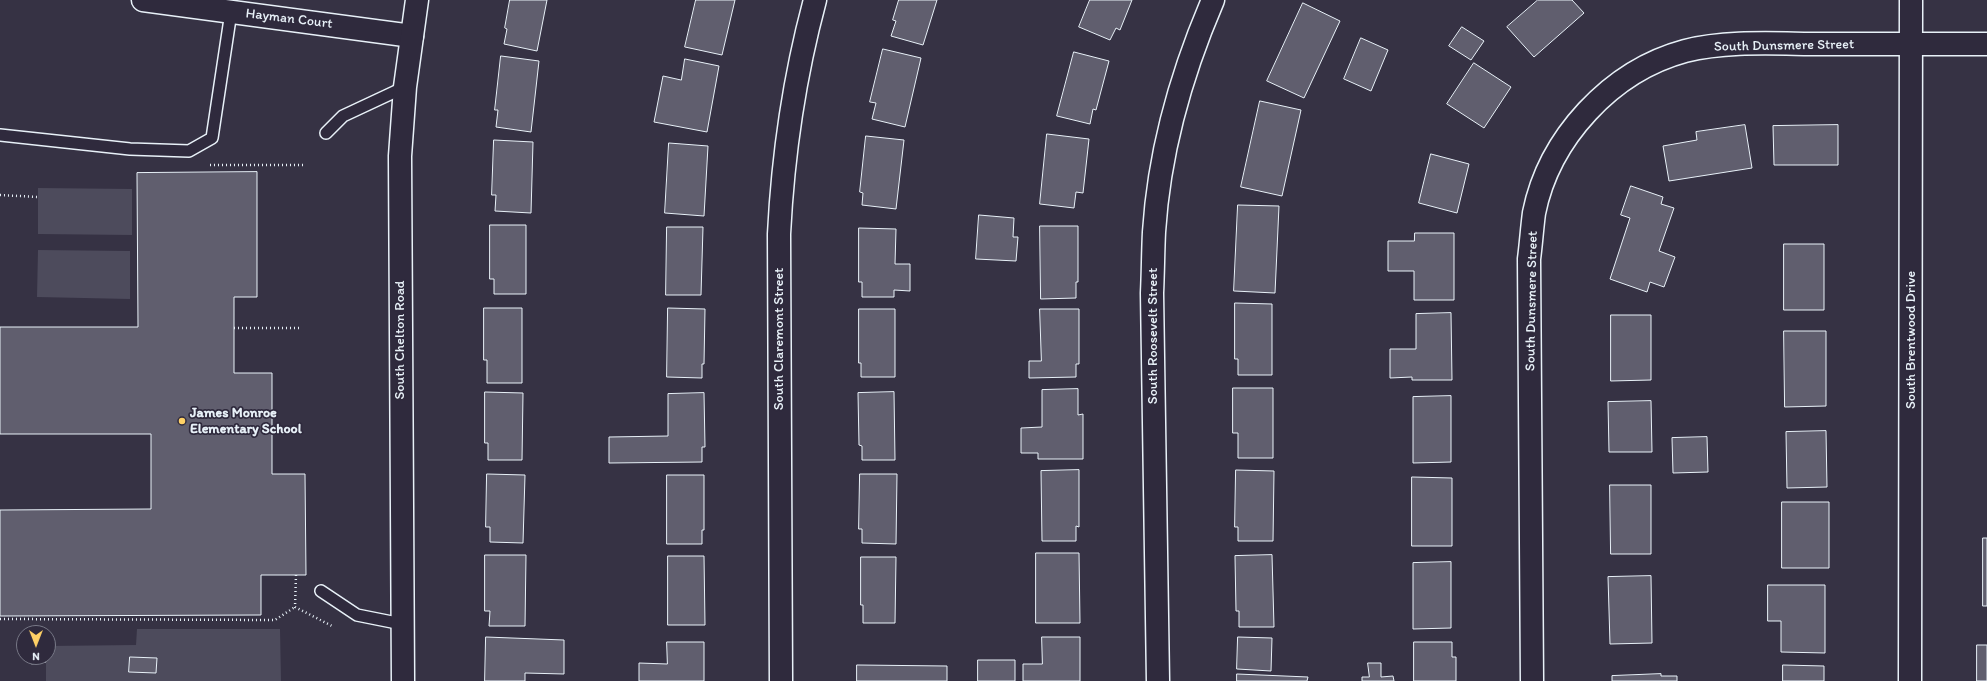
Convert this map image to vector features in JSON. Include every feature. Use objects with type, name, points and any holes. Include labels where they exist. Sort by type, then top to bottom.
[{"type":"street","name":"Hayman Court","points":[[143,0],[412,36]]},
{"type":"street","name":"South Chelton Road","points":[[402,681],[399,224],[400,156],[406,87],[417,0]]},
{"type":"street","name":"South Claremont Street","points":[[781,681],[779,234],[782,173],[790,112],[815,0]]},
{"type":"street","name":"South Roosevelt Street","points":[[1158,681],[1152,293],[1154,231],[1163,170],[1184,72],[1213,0]]},
{"type":"street","name":"South Brentwood Drive","points":[[1910,681],[1911,0]]},
{"type":"street","name":"South Dunsmere Street","points":[[1532,681],[1530,259],[1534,213],[1544,181],[1557,152],[1574,127],[1600,98],[1626,77],[1656,61],[1685,51],[1715,46],[1758,44],[1987,44]]},
{"type":"lane","points":[[0,135],[130,148],[189,151],[212,138],[231,12]]},
{"type":"lane","points":[[326,132],[342,116],[406,87]]},
{"type":"lane","points":[[321,591],[356,615],[402,624]]},
{"type":"path","points":[[0,195],[38,196]]},
{"type":"path","points":[[234,328],[302,328]]},
{"type":"path","points":[[0,619],[275,620],[296,607]]},
{"type":"shaded area","points":[[38,188],[132,189],[132,235],[38,234]]},
{"type":"shaded area","points":[[38,250],[130,251],[130,299],[37,297]]},
{"type":"shaded area","points":[[137,629],[280,629],[281,681],[46,681],[46,665],[56,665],[56,646],[136,645]]},
{"type":"building","points":[[510,0],[547,0],[537,51],[504,44]]},
{"type":"building","points":[[696,0],[735,0],[722,55],[685,47]]},
{"type":"building","points":[[899,0],[937,0],[923,45],[891,36],[896,21],[893,20]]},
{"type":"building","points":[[1090,0],[1132,0],[1120,30],[1116,28],[1110,40],[1079,27]]},
{"type":"building","points":[[1538,0],[1572,0],[1584,13],[1534,57],[1507,27]]},
{"type":"building","points":[[1303,3],[1340,21],[1304,98],[1267,81]]},
{"type":"building","points":[[1462,27],[1484,41],[1471,60],[1449,46]]},
{"type":"building","points":[[1361,38],[1388,50],[1371,91],[1344,79]]},
{"type":"building","points":[[883,49],[921,58],[905,127],[872,119],[876,103],[870,102]]},
{"type":"building","points":[[1074,52],[1109,61],[1096,110],[1093,109],[1090,124],[1057,116]]},
{"type":"building","points":[[501,56],[539,61],[531,132],[496,127],[498,110],[495,110]]},
{"type":"building","points":[[685,59],[719,66],[707,132],[654,122],[663,76],[681,80]]},
{"type":"building","points":[[1474,63],[1511,87],[1484,128],[1447,104]]},
{"type":"building","points":[[1260,101],[1301,110],[1282,196],[1241,187]]},
{"type":"building","points":[[1745,125],[1752,168],[1669,181],[1663,146],[1697,140],[1696,132]]},
{"type":"building","points":[[1838,125],[1838,165],[1774,165],[1773,126]]},
{"type":"building","points":[[1047,134],[1089,139],[1083,193],[1076,192],[1074,208],[1040,204]]},
{"type":"building","points":[[866,136],[904,140],[896,209],[862,205],[863,193],[860,192]]},
{"type":"building","points":[[494,140],[533,142],[531,213],[495,211],[496,195],[492,195]]},
{"type":"building","points":[[669,143],[708,146],[704,216],[665,213]]},
{"type":"building","points":[[1431,154],[1469,164],[1457,213],[1419,203]]},
{"type":"building","name":"James Monroe Elementary School","points":[[257,172],[257,297],[234,297],[234,373],[272,373],[272,474],[305,474],[306,575],[261,575],[261,615],[0,616],[0,510],[151,509],[151,434],[0,434],[0,327],[138,327],[137,173]]},
{"type":"building","points":[[1631,186],[1663,197],[1661,204],[1674,208],[1659,251],[1675,257],[1664,287],[1650,282],[1647,292],[1610,279],[1630,218],[1621,215]]},
{"type":"building","points":[[1238,205],[1279,206],[1275,293],[1234,291]]},
{"type":"building","points":[[979,215],[1014,218],[1013,237],[1018,237],[1016,261],[976,259]]},
{"type":"building","points":[[490,225],[526,225],[526,294],[494,294],[494,279],[490,279]]},
{"type":"building","points":[[1040,226],[1078,226],[1078,282],[1076,282],[1076,298],[1041,299]]},
{"type":"building","points":[[667,227],[703,227],[701,295],[666,295]]},
{"type":"building","points":[[859,228],[896,229],[895,264],[910,264],[910,291],[894,290],[894,297],[862,297],[862,282],[859,282]]},
{"type":"building","points":[[1415,233],[1454,233],[1454,300],[1414,300],[1414,271],[1388,271],[1388,241],[1414,241]]},
{"type":"building","points":[[1784,244],[1824,244],[1824,310],[1784,310]]},
{"type":"building","points":[[1235,303],[1272,304],[1272,375],[1238,375],[1238,359],[1235,359]]},
{"type":"building","points":[[484,308],[522,308],[522,383],[487,383],[487,360],[484,360]]},
{"type":"building","points":[[668,308],[705,309],[704,364],[702,364],[702,378],[667,377]]},
{"type":"building","points":[[859,309],[895,309],[895,377],[861,377],[861,363],[859,363]]},
{"type":"building","points":[[1040,309],[1079,309],[1079,364],[1076,364],[1076,377],[1029,378],[1029,361],[1041,361]]},
{"type":"building","points":[[1451,313],[1452,380],[1412,380],[1412,377],[1390,378],[1390,349],[1416,349],[1416,314]]},
{"type":"building","points":[[1611,315],[1651,315],[1651,380],[1611,381]]},
{"type":"building","points":[[1784,331],[1826,331],[1826,406],[1785,407]]},
{"type":"building","points":[[1233,388],[1273,388],[1273,458],[1238,458],[1238,433],[1233,433]]},
{"type":"building","points":[[1078,389],[1078,415],[1083,414],[1083,459],[1038,459],[1038,453],[1021,453],[1021,428],[1042,427],[1042,390]]},
{"type":"building","points":[[485,392],[523,393],[522,460],[488,460],[488,443],[485,443]]},
{"type":"building","points":[[894,392],[895,460],[862,460],[862,446],[859,445],[858,393]]},
{"type":"building","points":[[704,393],[705,447],[702,447],[702,462],[609,463],[609,437],[668,436],[668,394]]},
{"type":"building","points":[[1451,396],[1451,462],[1413,463],[1413,397]]},
{"type":"building","points":[[1651,401],[1652,452],[1609,452],[1608,402]]},
{"type":"building","points":[[1826,431],[1827,487],[1787,488],[1786,432]]},
{"type":"building","points":[[1707,437],[1708,472],[1673,473],[1672,438]]},
{"type":"building","points":[[1079,470],[1079,527],[1076,526],[1076,541],[1042,541],[1041,471]]},
{"type":"building","points":[[1236,470],[1274,471],[1273,541],[1238,541],[1238,527],[1235,527]]},
{"type":"building","points":[[487,474],[525,475],[523,543],[490,542],[490,527],[486,527]]},
{"type":"building","points":[[860,474],[897,474],[896,544],[862,543],[862,529],[859,529]]},
{"type":"building","points":[[667,475],[704,475],[704,530],[702,530],[702,544],[667,544]]},
{"type":"building","points":[[1412,477],[1452,478],[1452,546],[1412,546]]},
{"type":"building","points":[[1610,485],[1651,485],[1651,554],[1611,554]]},
{"type":"building","points":[[1782,502],[1829,502],[1829,568],[1782,568]]},
{"type":"building","points":[[1983,538],[1987,538],[1987,606],[1983,606]]},
{"type":"building","points":[[1036,553],[1079,553],[1080,623],[1036,623]]},
{"type":"building","points":[[485,555],[526,555],[525,626],[489,626],[490,611],[485,611]]},
{"type":"building","points":[[1272,555],[1274,627],[1239,627],[1239,611],[1236,611],[1235,556]]},
{"type":"building","points":[[668,556],[704,556],[705,625],[668,625]]},
{"type":"building","points":[[861,557],[896,557],[895,623],[863,623],[863,605],[861,605]]},
{"type":"building","points":[[1451,562],[1451,628],[1413,629],[1413,563]]},
{"type":"building","points":[[1651,576],[1652,643],[1610,644],[1608,577]]},
{"type":"building","points":[[1768,585],[1825,585],[1825,653],[1781,652],[1781,621],[1768,621]]},
{"type":"building","points":[[486,637],[564,640],[564,674],[525,673],[525,681],[485,681]]},
{"type":"building","points":[[1042,637],[1080,637],[1080,681],[1023,681],[1023,664],[1042,664]]},
{"type":"building","points":[[1238,637],[1272,638],[1271,671],[1237,669]]},
{"type":"building","points":[[667,642],[704,642],[704,681],[639,681],[639,663],[667,664]]},
{"type":"building","points":[[1414,642],[1452,642],[1452,657],[1456,657],[1456,681],[1414,681]]},
{"type":"building","points":[[1977,645],[1987,645],[1987,681],[1977,681]]},
{"type":"building","points":[[130,657],[157,658],[156,673],[129,672]]},
{"type":"building","points":[[978,660],[1015,660],[1015,681],[978,681]]},
{"type":"building","points":[[1368,663],[1381,663],[1381,677],[1393,676],[1394,681],[1362,681],[1362,677],[1369,677]]},
{"type":"building","points":[[857,665],[947,666],[947,681],[857,681]]},
{"type":"building","points":[[1783,665],[1824,666],[1824,681],[1783,681]]},
{"type":"building","points":[[1237,674],[1308,677],[1307,681],[1237,681]]},
{"type":"building","points":[[1661,674],[1661,676],[1677,676],[1677,681],[1612,681],[1612,676]]},
{"type":"place","name":"James Monroe Elementary School","points":[[182,421]]}]
